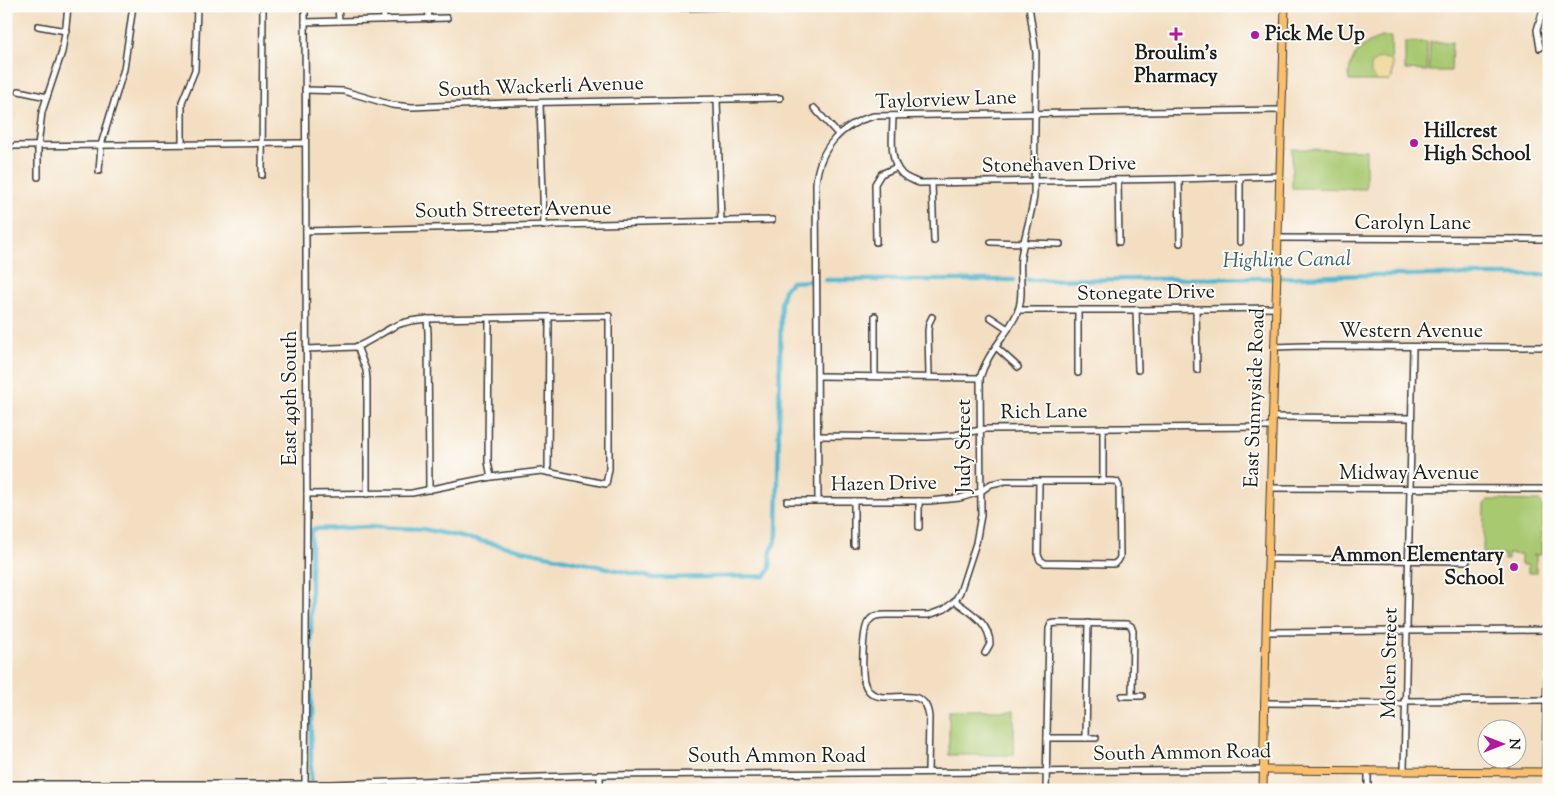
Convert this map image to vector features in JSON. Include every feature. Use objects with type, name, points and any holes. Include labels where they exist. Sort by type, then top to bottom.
[{"type":"main road","name":"East Sunnyside Road","points":[[1263,790],[1275,308],[1285,6]]},
{"type":"main road","name":"South Ammon Road","points":[[1264,770],[1547,772]]},
{"type":"street","points":[[38,177],[38,146],[42,112],[62,52],[68,6]]},
{"type":"street","points":[[99,171],[101,145],[124,69],[133,6]]},
{"type":"street","points":[[182,144],[182,102],[195,70],[197,6]]},
{"type":"street","points":[[262,176],[264,6]]},
{"type":"street","name":"East 49th South","points":[[305,6],[307,494],[305,787]]},
{"type":"street","points":[[338,6],[339,21]]},
{"type":"street","points":[[384,6],[384,20]]},
{"type":"street","points":[[428,6],[429,18]]},
{"type":"street","points":[[678,8],[754,6]]},
{"type":"street","name":"Judy Street","points":[[955,601],[960,592],[976,543],[981,515],[980,378],[986,361],[1008,329],[1018,310],[1021,256],[1031,216],[1034,182],[1036,54],[1029,6]]},
{"type":"street","points":[[1540,48],[1537,30],[1544,6]]},
{"type":"street","points":[[305,22],[447,18]]},
{"type":"street","points":[[38,26],[66,31]]},
{"type":"street","name":"South Wackerli Avenue","points":[[305,90],[344,90],[385,103],[412,107],[507,103],[540,104],[780,98]]},
{"type":"street","points":[[19,91],[47,97]]},
{"type":"street","points":[[717,100],[721,222]]},
{"type":"street","points":[[540,104],[544,226]]},
{"type":"street","points":[[814,108],[838,134]]},
{"type":"street","name":"Taylorview Lane","points":[[818,501],[816,183],[817,170],[822,157],[838,134],[850,125],[866,118],[893,116],[1281,110]]},
{"type":"street","points":[[876,242],[876,184],[882,174],[897,167],[894,158],[893,116]]},
{"type":"street","points":[[15,146],[306,143]]},
{"type":"street","name":"Stonehaven Drive","points":[[897,167],[907,178],[919,183],[1179,180],[1279,176]]},
{"type":"street","points":[[1240,178],[1240,242]]},
{"type":"street","points":[[1118,180],[1119,242]]},
{"type":"street","points":[[1179,180],[1180,242]]},
{"type":"street","points":[[932,183],[934,241]]},
{"type":"street","name":"South Streeter Avenue","points":[[306,231],[772,220]]},
{"type":"street","name":"Carolyn Lane","points":[[1277,238],[1549,239]]},
{"type":"street","points":[[991,242],[1060,244]]},
{"type":"street","name":"Stonegate Drive","points":[[1018,310],[1275,308]]},
{"type":"street","points":[[1196,309],[1197,370]]},
{"type":"street","points":[[1078,310],[1078,373]]},
{"type":"street","points":[[1136,310],[1138,370]]},
{"type":"street","points":[[306,349],[357,346],[396,325],[427,319],[609,316],[609,469],[606,484],[542,471],[491,477],[429,490],[396,494],[307,494]]},
{"type":"street","points":[[875,316],[875,376]]},
{"type":"street","points":[[548,472],[549,317]]},
{"type":"street","points":[[929,376],[928,323],[932,317]]},
{"type":"street","points":[[990,317],[1008,329]]},
{"type":"street","points":[[489,318],[488,462],[491,477]]},
{"type":"street","points":[[427,319],[429,490]]},
{"type":"street","points":[[357,346],[366,370],[367,380],[367,494]]},
{"type":"street","points":[[996,347],[1018,367]]},
{"type":"street","name":"Western Avenue","points":[[1274,347],[1549,347]]},
{"type":"street","name":"Molen Street","points":[[1404,770],[1413,347]]},
{"type":"street","points":[[818,376],[980,378]]},
{"type":"street","points":[[1272,417],[1411,418]]},
{"type":"street","name":"Rich Lane","points":[[818,436],[927,438],[979,430],[1272,427]]},
{"type":"street","points":[[1039,481],[1038,556],[1040,560],[1045,563],[1114,564],[1120,557],[1120,486],[1117,482],[1103,481],[1103,428]]},
{"type":"street","name":"Hazen Drive","points":[[787,501],[919,501],[960,498],[980,492],[991,484],[1005,481],[1103,481]]},
{"type":"street","name":"Midway Avenue","points":[[1270,488],[1549,489]]},
{"type":"street","points":[[854,501],[854,545]]},
{"type":"street","points":[[919,501],[919,527]]},
{"type":"street","points":[[1268,559],[1467,561]]},
{"type":"street","points":[[1547,772],[1546,700],[1549,577]]},
{"type":"street","points":[[928,772],[929,717],[923,702],[917,698],[877,696],[868,690],[864,679],[865,629],[868,622],[878,616],[929,615],[945,609],[955,601],[977,617],[988,631],[990,644],[985,653]]},
{"type":"street","points":[[1086,738],[1088,623]]},
{"type":"street","points":[[1046,790],[1049,629],[1051,624],[1088,623],[1127,624],[1131,626],[1133,631],[1132,696]]},
{"type":"street","points":[[1266,632],[1406,629],[1548,630]]},
{"type":"street","points":[[1122,696],[1142,696]]},
{"type":"street","points":[[1264,703],[1546,700]]},
{"type":"street","points":[[1047,738],[1096,738]]},
{"type":"street","name":"South Ammon Road","points":[[6,784],[145,787],[305,787],[600,775],[1264,770]]},
{"type":"street","points":[[1368,770],[1368,790]]},
{"type":"street","points":[[600,775],[600,790]]},
{"type":"green space","points":[[1383,37],[1391,37],[1392,78],[1389,81],[1349,81],[1353,59],[1357,53],[1368,43]]},
{"type":"green space","points":[[1405,42],[1427,42],[1427,71],[1405,70]]},
{"type":"green space","points":[[1430,42],[1452,42],[1451,71],[1429,71]]},
{"type":"green space","points":[[1292,149],[1366,150],[1366,189],[1292,188]]},
{"type":"green space","points":[[1488,500],[1540,501],[1543,507],[1541,555],[1532,555],[1536,556],[1536,573],[1528,573],[1528,565],[1521,565],[1521,554],[1508,554],[1508,560],[1504,560],[1504,554],[1483,553],[1484,504]]},
{"type":"green space","points":[[949,710],[1014,710],[1014,755],[949,755]]},
{"type":"sand","points":[[1384,58],[1392,62],[1392,78],[1389,81],[1378,81],[1371,74],[1371,64],[1378,59]]},
{"type":"waterway","name":"Highline Canal","points":[[1026,280],[1268,278],[1370,275],[1549,275]]},
{"type":"waterway","points":[[825,280],[1014,280]]},
{"type":"waterway","points":[[311,781],[311,532],[313,529],[369,527],[423,529],[654,578],[765,576],[769,570],[771,551],[777,535],[781,303],[784,290],[791,282],[812,281]]},
{"type":"place","name":"Broulim's Pharmacy","points":[[1176,34]]},
{"type":"place","name":"Pick Me Up","points":[[1255,35]]},
{"type":"place","name":"Hillcrest High School","points":[[1414,143]]},
{"type":"place","name":"Ammon Elementary School","points":[[1514,567]]}]
